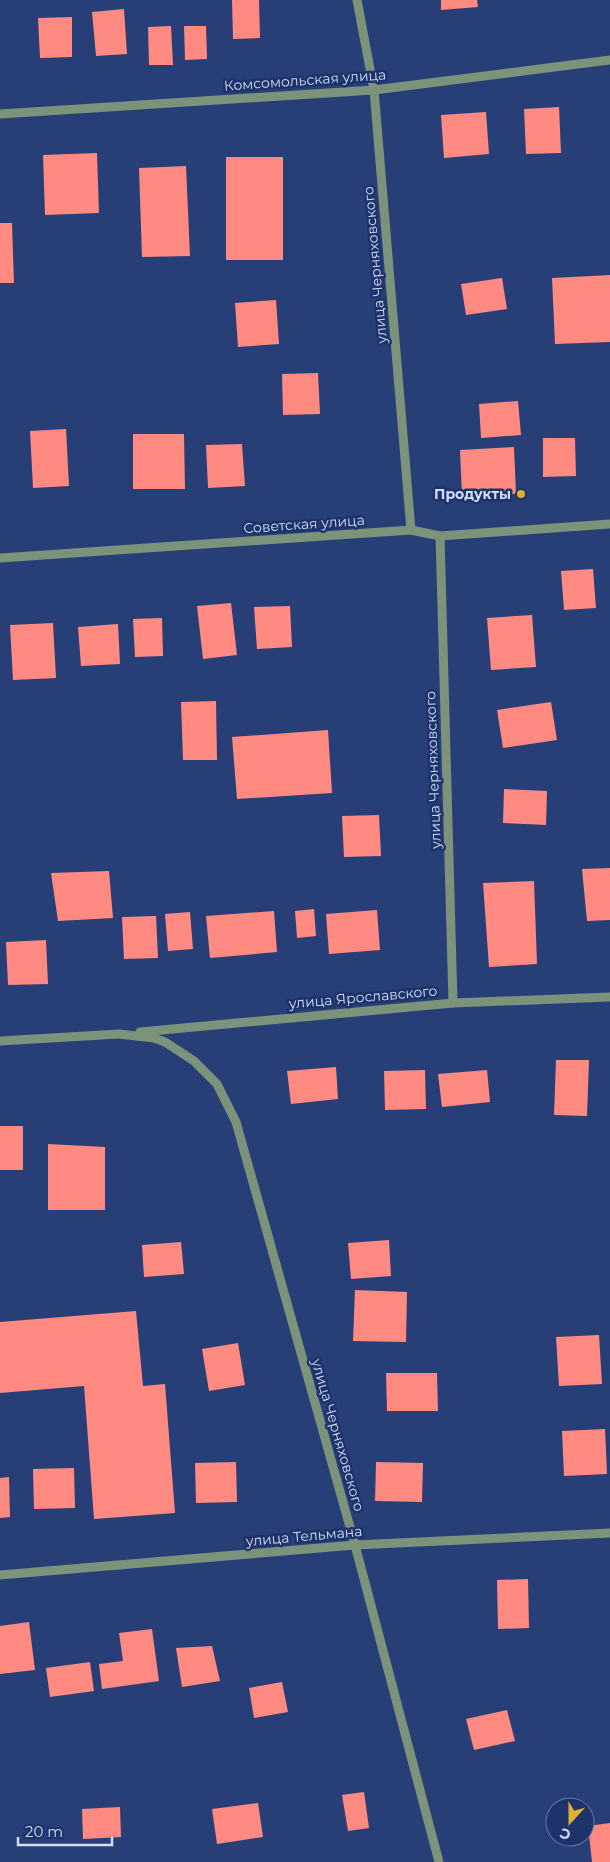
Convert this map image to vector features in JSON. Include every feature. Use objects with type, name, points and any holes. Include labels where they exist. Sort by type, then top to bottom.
[{"type":"street","name":"улица Черняховского","points":[[357,0],[374,90],[411,530]]},
{"type":"street","name":"Комсомольская улица","points":[[0,114],[374,90],[610,60]]},
{"type":"street","name":"Советская улица","points":[[0,558],[411,530],[440,536],[610,524]]},
{"type":"street","name":"улица Черняховского","points":[[440,536],[453,1003]]},
{"type":"street","name":"улица Ярославского","points":[[0,1041],[119,1034],[453,1003],[610,996]]},
{"type":"street","name":"улица Ярославского","points":[[119,1034],[154,1038],[165,1042]]},
{"type":"street","name":"улица Черняховского","points":[[165,1042],[194,1062],[217,1084],[236,1122],[355,1545],[439,1862]]},
{"type":"street","name":"улица Тельмана","points":[[0,1575],[355,1545],[610,1533]]},
{"type":"building","points":[[232,0],[259,0],[260,38],[233,39]]},
{"type":"building","points":[[441,0],[477,0],[478,7],[441,10]]},
{"type":"building","points":[[124,9],[127,54],[96,56],[92,12]]},
{"type":"building","points":[[72,17],[72,57],[40,58],[38,18]]},
{"type":"building","points":[[171,26],[173,65],[149,65],[148,27]]},
{"type":"building","points":[[184,26],[206,26],[207,59],[185,60]]},
{"type":"building","points":[[559,107],[561,153],[526,154],[524,109]]},
{"type":"building","points":[[486,112],[489,154],[444,158],[441,115]]},
{"type":"building","points":[[97,153],[99,213],[45,215],[43,155]]},
{"type":"building","points":[[226,157],[283,157],[283,260],[226,260]]},
{"type":"building","points":[[186,166],[190,256],[142,257],[139,168]]},
{"type":"building","points":[[0,223],[12,223],[14,283],[0,283]]},
{"type":"building","points":[[610,275],[610,342],[555,344],[552,278]]},
{"type":"building","points":[[502,278],[507,309],[466,315],[461,284]]},
{"type":"building","points":[[276,300],[279,344],[238,347],[235,303]]},
{"type":"building","points":[[318,373],[320,414],[283,415],[282,374]]},
{"type":"building","points":[[518,401],[521,435],[481,438],[479,404]]},
{"type":"building","points":[[66,429],[69,486],[33,488],[30,431]]},
{"type":"building","points":[[133,434],[184,434],[185,489],[133,489]]},
{"type":"building","points":[[543,438],[575,438],[576,476],[543,477]]},
{"type":"building","points":[[242,444],[245,486],[208,488],[206,445]]},
{"type":"building","points":[[514,447],[516,494],[462,496],[460,450]]},
{"type":"building","points":[[593,569],[596,608],[564,610],[561,571]]},
{"type":"building","points":[[231,603],[237,655],[203,659],[197,606]]},
{"type":"building","points":[[290,606],[292,647],[257,649],[254,607]]},
{"type":"building","points":[[532,615],[536,667],[491,670],[487,618]]},
{"type":"building","points":[[162,618],[163,656],[135,657],[133,619]]},
{"type":"building","points":[[53,623],[56,678],[13,680],[10,625]]},
{"type":"building","points":[[118,624],[120,664],[81,666],[78,627]]},
{"type":"building","points":[[216,701],[217,760],[183,760],[181,702]]},
{"type":"building","points":[[551,702],[557,740],[503,748],[497,710]]},
{"type":"building","points":[[328,730],[332,793],[237,799],[232,737]]},
{"type":"building","points":[[504,789],[547,791],[546,825],[503,823]]},
{"type":"building","points":[[379,815],[381,856],[344,857],[342,816]]},
{"type":"building","points":[[610,868],[610,920],[587,921],[582,869]]},
{"type":"building","points":[[109,871],[113,918],[58,921],[51,873]]},
{"type":"building","points":[[534,881],[537,964],[489,967],[483,883]]},
{"type":"building","points":[[314,909],[316,936],[297,938],[295,911]]},
{"type":"building","points":[[377,910],[380,950],[329,954],[326,914]]},
{"type":"building","points":[[274,911],[277,952],[210,958],[206,916]]},
{"type":"building","points":[[190,912],[193,949],[168,951],[165,914]]},
{"type":"building","points":[[156,916],[158,958],[124,959],[122,917]]},
{"type":"building","points":[[46,940],[48,984],[8,985],[6,942]]},
{"type":"building","points":[[556,1060],[589,1060],[587,1116],[554,1115]]},
{"type":"building","points":[[336,1067],[338,1099],[291,1104],[287,1071]]},
{"type":"building","points":[[425,1070],[426,1109],[385,1110],[384,1071]]},
{"type":"building","points":[[487,1070],[490,1102],[442,1107],[438,1074]]},
{"type":"building","points":[[0,1126],[23,1126],[23,1170],[0,1170]]},
{"type":"building","points":[[48,1144],[105,1147],[105,1210],[48,1210]]},
{"type":"building","points":[[389,1240],[391,1276],[351,1279],[348,1243]]},
{"type":"building","points":[[181,1242],[184,1274],[144,1277],[142,1245]]},
{"type":"building","points":[[355,1290],[407,1292],[406,1342],[353,1341]]},
{"type":"building","points":[[136,1311],[143,1386],[165,1384],[175,1513],[94,1519],[84,1386],[0,1393],[0,1322]]},
{"type":"building","points":[[599,1335],[602,1384],[559,1386],[556,1337]]},
{"type":"building","points":[[238,1343],[245,1385],[209,1391],[202,1349]]},
{"type":"building","points":[[386,1373],[437,1373],[438,1411],[387,1411]]},
{"type":"building","points":[[605,1429],[607,1474],[564,1476],[562,1431]]},
{"type":"building","points":[[236,1462],[237,1502],[196,1503],[195,1463]]},
{"type":"building","points":[[376,1462],[423,1463],[422,1502],[375,1501]]},
{"type":"building","points":[[74,1468],[75,1508],[34,1509],[33,1469]]},
{"type":"building","points":[[9,1477],[10,1517],[0,1518],[0,1478]]},
{"type":"building","points":[[528,1579],[529,1628],[498,1629],[497,1580]]},
{"type":"building","points":[[29,1622],[35,1670],[0,1674],[0,1626]]},
{"type":"building","points":[[152,1629],[159,1681],[102,1689],[99,1664],[123,1661],[119,1633]]},
{"type":"building","points":[[212,1646],[220,1681],[182,1687],[176,1648]]},
{"type":"building","points":[[90,1662],[94,1691],[50,1697],[46,1668]]},
{"type":"building","points":[[282,1682],[288,1712],[254,1718],[249,1688]]},
{"type":"building","points":[[507,1710],[515,1741],[474,1750],[466,1719]]},
{"type":"building","points":[[364,1792],[369,1828],[348,1831],[342,1795]]},
{"type":"building","points":[[258,1803],[263,1837],[217,1844],[212,1809]]},
{"type":"building","points":[[120,1807],[121,1837],[83,1839],[82,1809]]},
{"type":"building","points":[[610,1823],[610,1862],[592,1862],[590,1847],[595,1847],[595,1825]]},
{"type":"place","name":"Продукты","points":[[521,494]]}]
